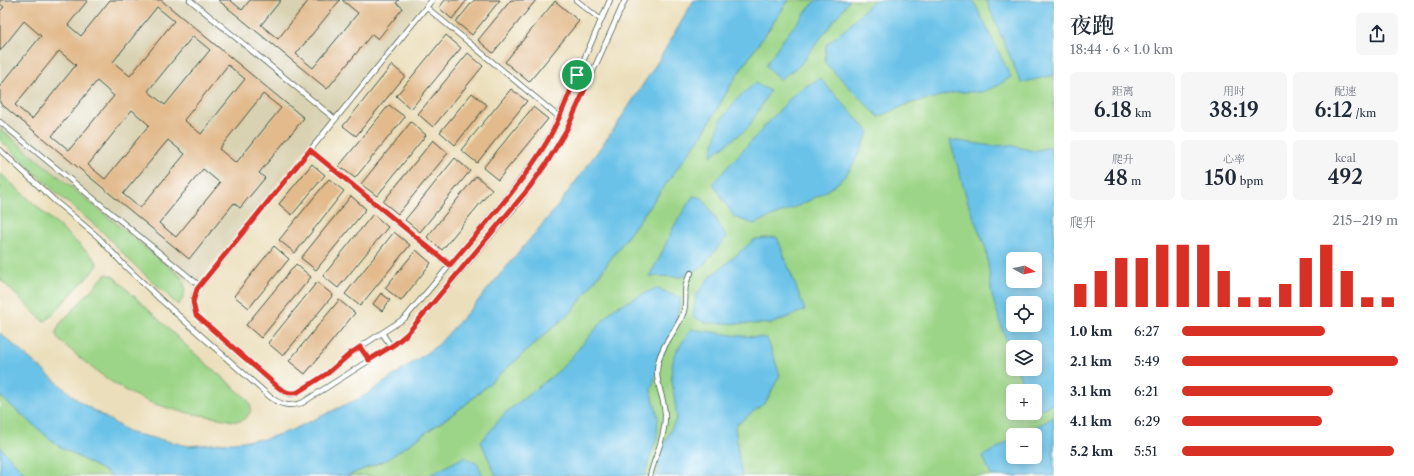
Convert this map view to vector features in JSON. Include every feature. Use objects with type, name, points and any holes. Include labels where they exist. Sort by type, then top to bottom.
[{"type":"lane","points":[[190,0],[335,119]]},
{"type":"lane","points":[[432,0],[194,293],[194,311],[199,319],[286,393],[294,394],[310,385],[328,373],[351,353],[405,318],[505,200],[527,172],[546,144],[610,0]]},
{"type":"lane","points":[[576,0],[601,20]]},
{"type":"lane","points":[[0,150],[56,202],[98,237],[124,265],[160,299],[275,400],[284,405],[302,403],[404,337],[529,188],[548,161],[567,129],[625,0]]},
{"type":"lane","points":[[426,7],[559,117]]},
{"type":"lane","points":[[577,75],[589,80]]},
{"type":"lane","points":[[572,88],[584,92]]},
{"type":"lane","points":[[0,122],[200,286]]},
{"type":"lane","points":[[310,150],[450,265]]},
{"type":"lane","points":[[650,476],[662,437],[665,413],[657,382],[656,371],[658,361],[662,350],[684,311],[685,285],[692,273]]},
{"type":"lane","points":[[382,333],[391,346]]},
{"type":"lane","points":[[360,347],[369,360]]},
{"type":"shaded area","points":[[0,0],[426,0],[193,287],[0,129]]},
{"type":"green space","points":[[789,0],[1054,0],[1054,476],[347,476],[388,459],[464,406],[574,309],[702,135],[735,78]]},
{"type":"green space","points":[[0,129],[180,276],[184,283],[185,291],[183,298],[178,305],[129,260],[103,232],[61,197],[0,140]]},
{"type":"green space","points":[[0,173],[95,259],[97,263],[96,268],[46,321],[42,320],[0,279]]},
{"type":"green space","points":[[107,274],[113,276],[194,353],[246,398],[251,408],[249,414],[243,420],[232,421],[197,415],[144,400],[123,389],[104,376],[58,339],[56,333],[59,325]]},
{"type":"green space","points":[[0,394],[57,445],[113,476],[0,476]]},
{"type":"water","points":[[694,0],[789,0],[735,78],[702,135],[574,309],[464,406],[388,459],[347,476],[113,476],[57,445],[0,396],[0,333],[80,402],[131,433],[189,446],[265,439],[292,430],[366,395],[438,345],[477,302],[557,207],[614,129],[659,60]]},
{"type":"water","points":[[816,0],[850,0],[800,65],[779,80],[766,65],[781,42]]},
{"type":"water","points":[[873,0],[973,0],[1011,77],[997,86],[983,92],[957,92],[908,104],[879,117],[825,63],[826,45],[849,26]]},
{"type":"water","points":[[986,0],[1054,0],[1054,75],[1021,83]]},
{"type":"water","points":[[820,78],[869,132],[851,168],[843,178],[833,186],[807,202],[793,208],[754,224],[734,217],[713,183],[796,92]]},
{"type":"water","points":[[755,83],[770,91],[748,128],[711,156],[720,121],[737,99]]},
{"type":"water","points":[[950,140],[993,146],[1010,145],[1034,151],[1050,147],[1054,162],[1054,403],[1042,409],[1042,384],[1022,384],[1020,376],[1042,376],[1042,340],[1006,340],[992,296],[986,249],[968,203]]},
{"type":"water","points":[[693,196],[703,198],[727,237],[702,267],[682,277],[649,276],[659,259],[674,226]]},
{"type":"water","points":[[777,237],[805,310],[771,324],[707,323],[693,317],[696,295],[709,278],[755,239]]},
{"type":"water","points":[[656,288],[681,298],[674,330],[661,358],[651,390],[658,416],[657,438],[645,476],[496,476],[481,442],[505,413],[560,370],[614,308]]},
{"type":"water","points":[[691,329],[767,338],[780,375],[766,402],[735,426],[742,476],[657,476],[660,453],[677,417],[671,375],[674,355]]},
{"type":"water","points":[[1054,417],[1054,476],[992,476],[983,456],[1006,443],[1006,464],[1042,464],[1042,428],[1034,428]]},
{"type":"water","points":[[0,447],[27,476],[0,476]]},
{"type":"water","points":[[464,457],[478,464],[483,476],[428,476]]},
{"type":"building","points":[[0,0],[88,0],[68,25],[81,36],[110,0],[161,0],[304,118],[259,173],[265,178],[240,208],[234,203],[189,259],[0,103],[0,86],[41,36],[24,21],[0,51],[0,11],[4,7],[0,4]],"holes":[[[157,7],[174,21],[130,76],[113,62]],[[193,36],[210,50],[165,105],[148,91]],[[59,51],[76,65],[32,119],[15,105]],[[228,65],[245,79],[201,134],[184,120]],[[97,81],[114,96],[69,150],[52,136]],[[263,94],[281,108],[236,163],[219,149]],[[132,110],[149,125],[105,179],[88,165]],[[168,140],[185,154],[140,208],[123,194]],[[203,169],[220,183],[176,237],[159,223]]]},
{"type":"building","points":[[218,0],[230,0],[242,10],[250,0],[281,0],[261,25],[278,39],[309,0],[340,0],[296,54],[313,68],[358,13],[342,0],[399,0],[396,3],[403,8],[378,39],[372,34],[327,89]]},
{"type":"building","points":[[445,0],[467,0],[452,19],[439,8]]},
{"type":"building","points":[[474,0],[500,0],[472,35],[456,22]]},
{"type":"building","points":[[511,0],[536,0],[493,53],[478,40]]},
{"type":"building","points":[[555,1],[579,21],[529,82],[505,62]]},
{"type":"building","points":[[446,35],[461,48],[411,109],[396,96]]},
{"type":"building","points":[[468,53],[483,66],[433,127],[418,114]]},
{"type":"building","points":[[392,65],[405,76],[356,136],[343,126]]},
{"type":"building","points":[[511,89],[527,101],[477,163],[461,150]]},
{"type":"building","points":[[472,93],[487,105],[455,145],[440,132]]},
{"type":"building","points":[[389,105],[405,117],[355,178],[339,166]]},
{"type":"building","points":[[533,107],[548,119],[498,180],[483,168]]},
{"type":"building","points":[[411,122],[426,135],[377,196],[361,184]]},
{"type":"building","points":[[433,140],[448,153],[398,214],[383,202]]},
{"type":"building","points":[[455,158],[470,171],[420,232],[405,220]]},
{"type":"building","points":[[312,164],[325,175],[292,215],[279,204]]},
{"type":"building","points":[[476,176],[492,189],[442,250],[427,237]]},
{"type":"building","points":[[329,179],[344,191],[295,253],[279,240]]},
{"type":"building","points":[[351,196],[366,209],[316,270],[301,258]]},
{"type":"building","points":[[373,214],[388,227],[338,288],[323,276]]},
{"type":"building","points":[[394,232],[410,245],[360,306],[345,294]]},
{"type":"building","points":[[274,246],[289,259],[249,308],[234,296]]},
{"type":"building","points":[[416,250],[431,263],[401,301],[385,288]]},
{"type":"building","points":[[296,264],[311,277],[261,338],[246,325]]},
{"type":"building","points":[[317,282],[333,295],[283,356],[268,343]]},
{"type":"building","points":[[381,293],[390,300],[382,311],[373,304]]},
{"type":"building","points":[[339,300],[355,313],[305,374],[289,361]]},
{"type":"route","points":[[577,75],[589,80],[560,143],[548,161],[520,201],[407,334],[395,344],[369,360],[360,347],[328,373],[298,392],[291,394],[286,393],[278,387],[196,315],[193,307],[194,293],[310,150],[450,265],[527,172],[538,156],[558,121],[577,75]]}]
